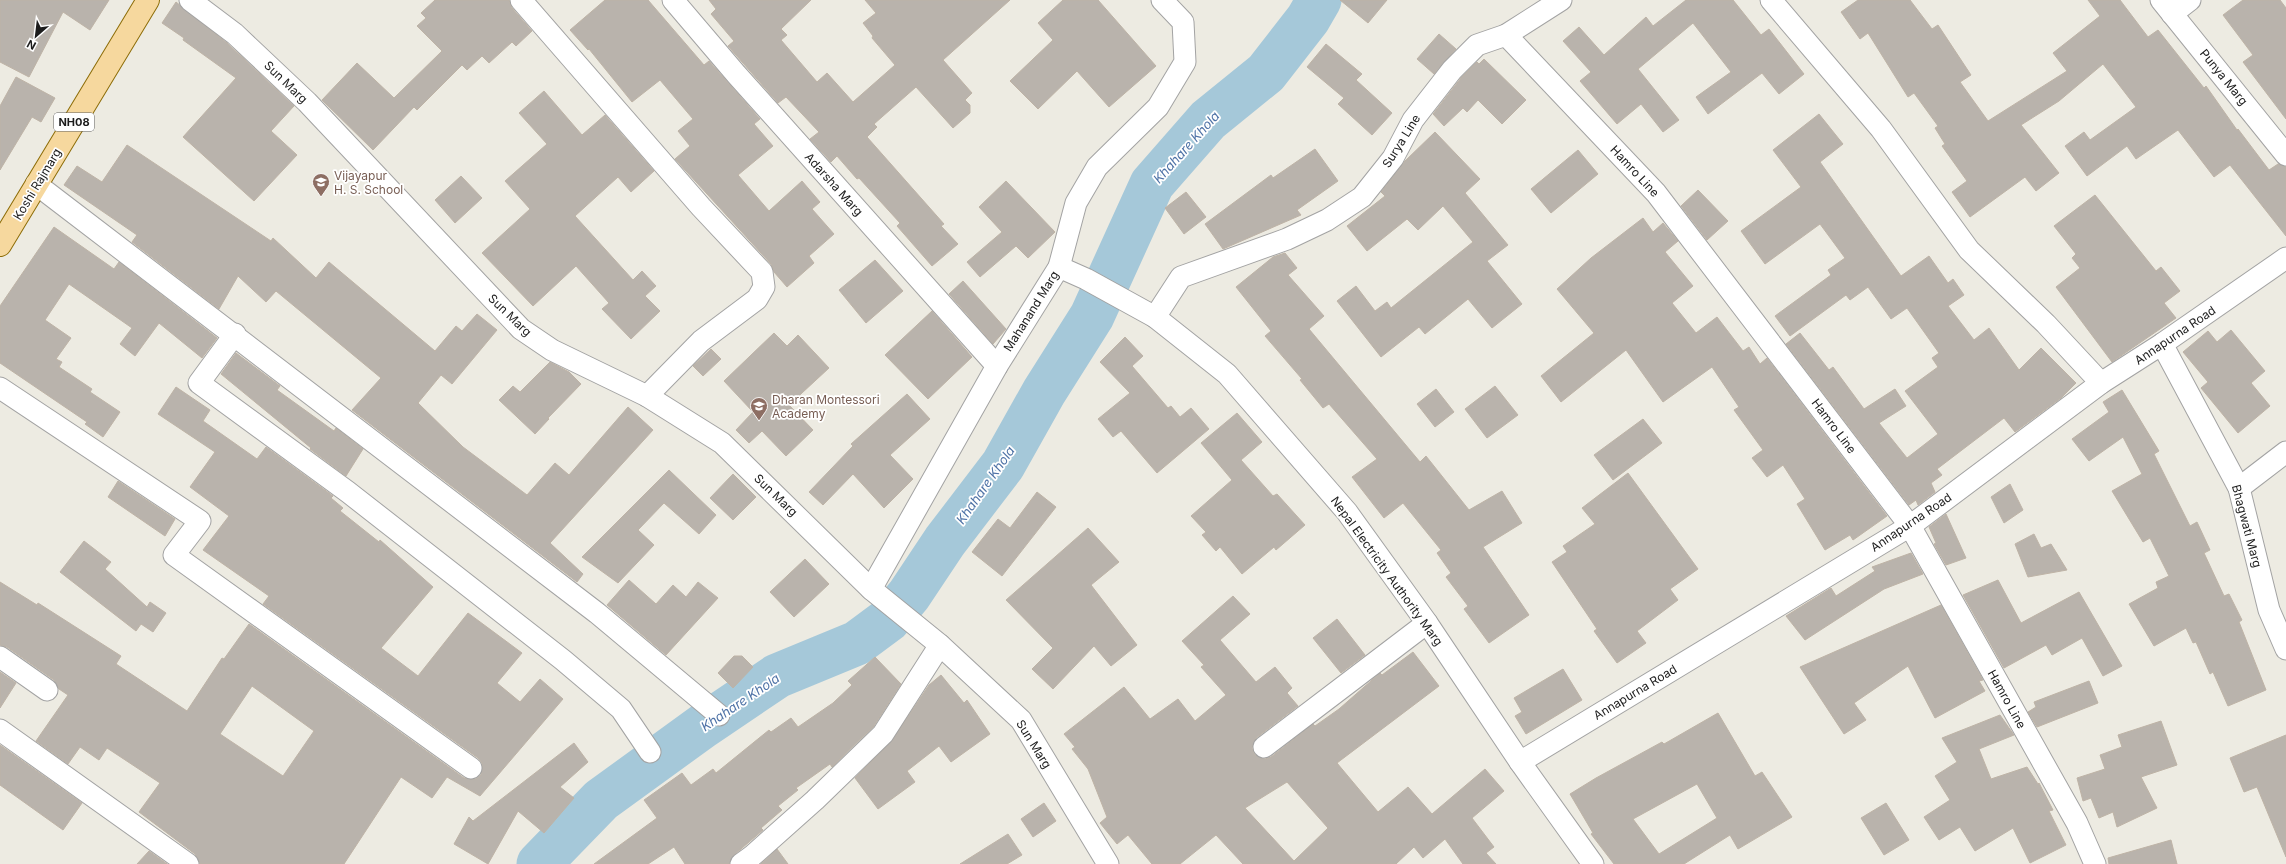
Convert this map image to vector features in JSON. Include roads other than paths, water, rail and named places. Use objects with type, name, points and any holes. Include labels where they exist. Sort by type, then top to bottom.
[{"type":"main road","name":"Koshi Rajmarg","points":[[0,245],[148,0]]},
{"type":"street","name":"Sun Marg","points":[[190,0],[236,34],[307,102],[521,329],[552,350],[647,396],[722,443],[878,593],[940,645],[1020,720],[1108,864]]},
{"type":"street","points":[[521,0],[702,207],[762,272],[764,287],[757,299],[701,341],[647,396]]},
{"type":"street","name":"Adarsha Marg","points":[[673,0],[736,74],[996,366]]},
{"type":"street","name":"Mahanand Marg","points":[[878,593],[996,366],[1059,267],[1076,204],[1098,166],[1158,107],[1185,62],[1183,22],[1162,0]]},
{"type":"street","name":"Surya Line","points":[[1155,317],[1181,278],[1287,239],[1327,220],[1362,197],[1393,158],[1413,120],[1452,70],[1477,45],[1506,35],[1560,0]]},
{"type":"street","points":[[1771,0],[1881,129],[1969,250],[2046,324],[2102,383]]},
{"type":"street","points":[[2166,7],[2190,0]]},
{"type":"street","name":"Punya Marg","points":[[2166,7],[2286,155]]},
{"type":"street","name":"Hamro Line","points":[[1506,35],[1656,193],[1910,526],[2077,823],[2095,864]]},
{"type":"street","points":[[36,184],[235,334],[597,614],[718,715]]},
{"type":"street","name":"Annapurna Road","points":[[1520,762],[1910,526],[2102,383],[2162,344],[2286,258]]},
{"type":"street","name":"Nepal Electricity Authority Marg","points":[[1059,267],[1086,279],[1155,317],[1227,374],[1347,512],[1427,623],[1520,762],[1593,864]]},
{"type":"street","points":[[235,334],[199,383],[348,492],[563,660],[621,709],[650,752]]},
{"type":"street","name":"Bhagwati Marg","points":[[2162,344],[2239,488],[2269,610],[2286,649]]},
{"type":"street","points":[[0,388],[200,521],[174,556],[471,768]]},
{"type":"street","points":[[2239,488],[2286,452]]},
{"type":"street","points":[[1264,747],[1427,623]]},
{"type":"street","points":[[740,864],[752,856],[815,800],[883,734],[940,645]]},
{"type":"street","points":[[0,658],[47,690]]},
{"type":"street","points":[[0,730],[188,864]]},
{"type":"waterway","name":"Khahare Khola","points":[[539,864],[601,800],[703,726],[777,676],[857,643],[888,620],[909,595],[945,541],[1003,465],[1044,392],[1092,316],[1152,184],[1208,120],[1266,73],[1308,19],[1319,0]]},
{"type":"place","name":"Vijayapur H. S. School","points":[[321,197]]},
{"type":"place","name":"Dharan Montessori Academy","points":[[759,421]]}]
